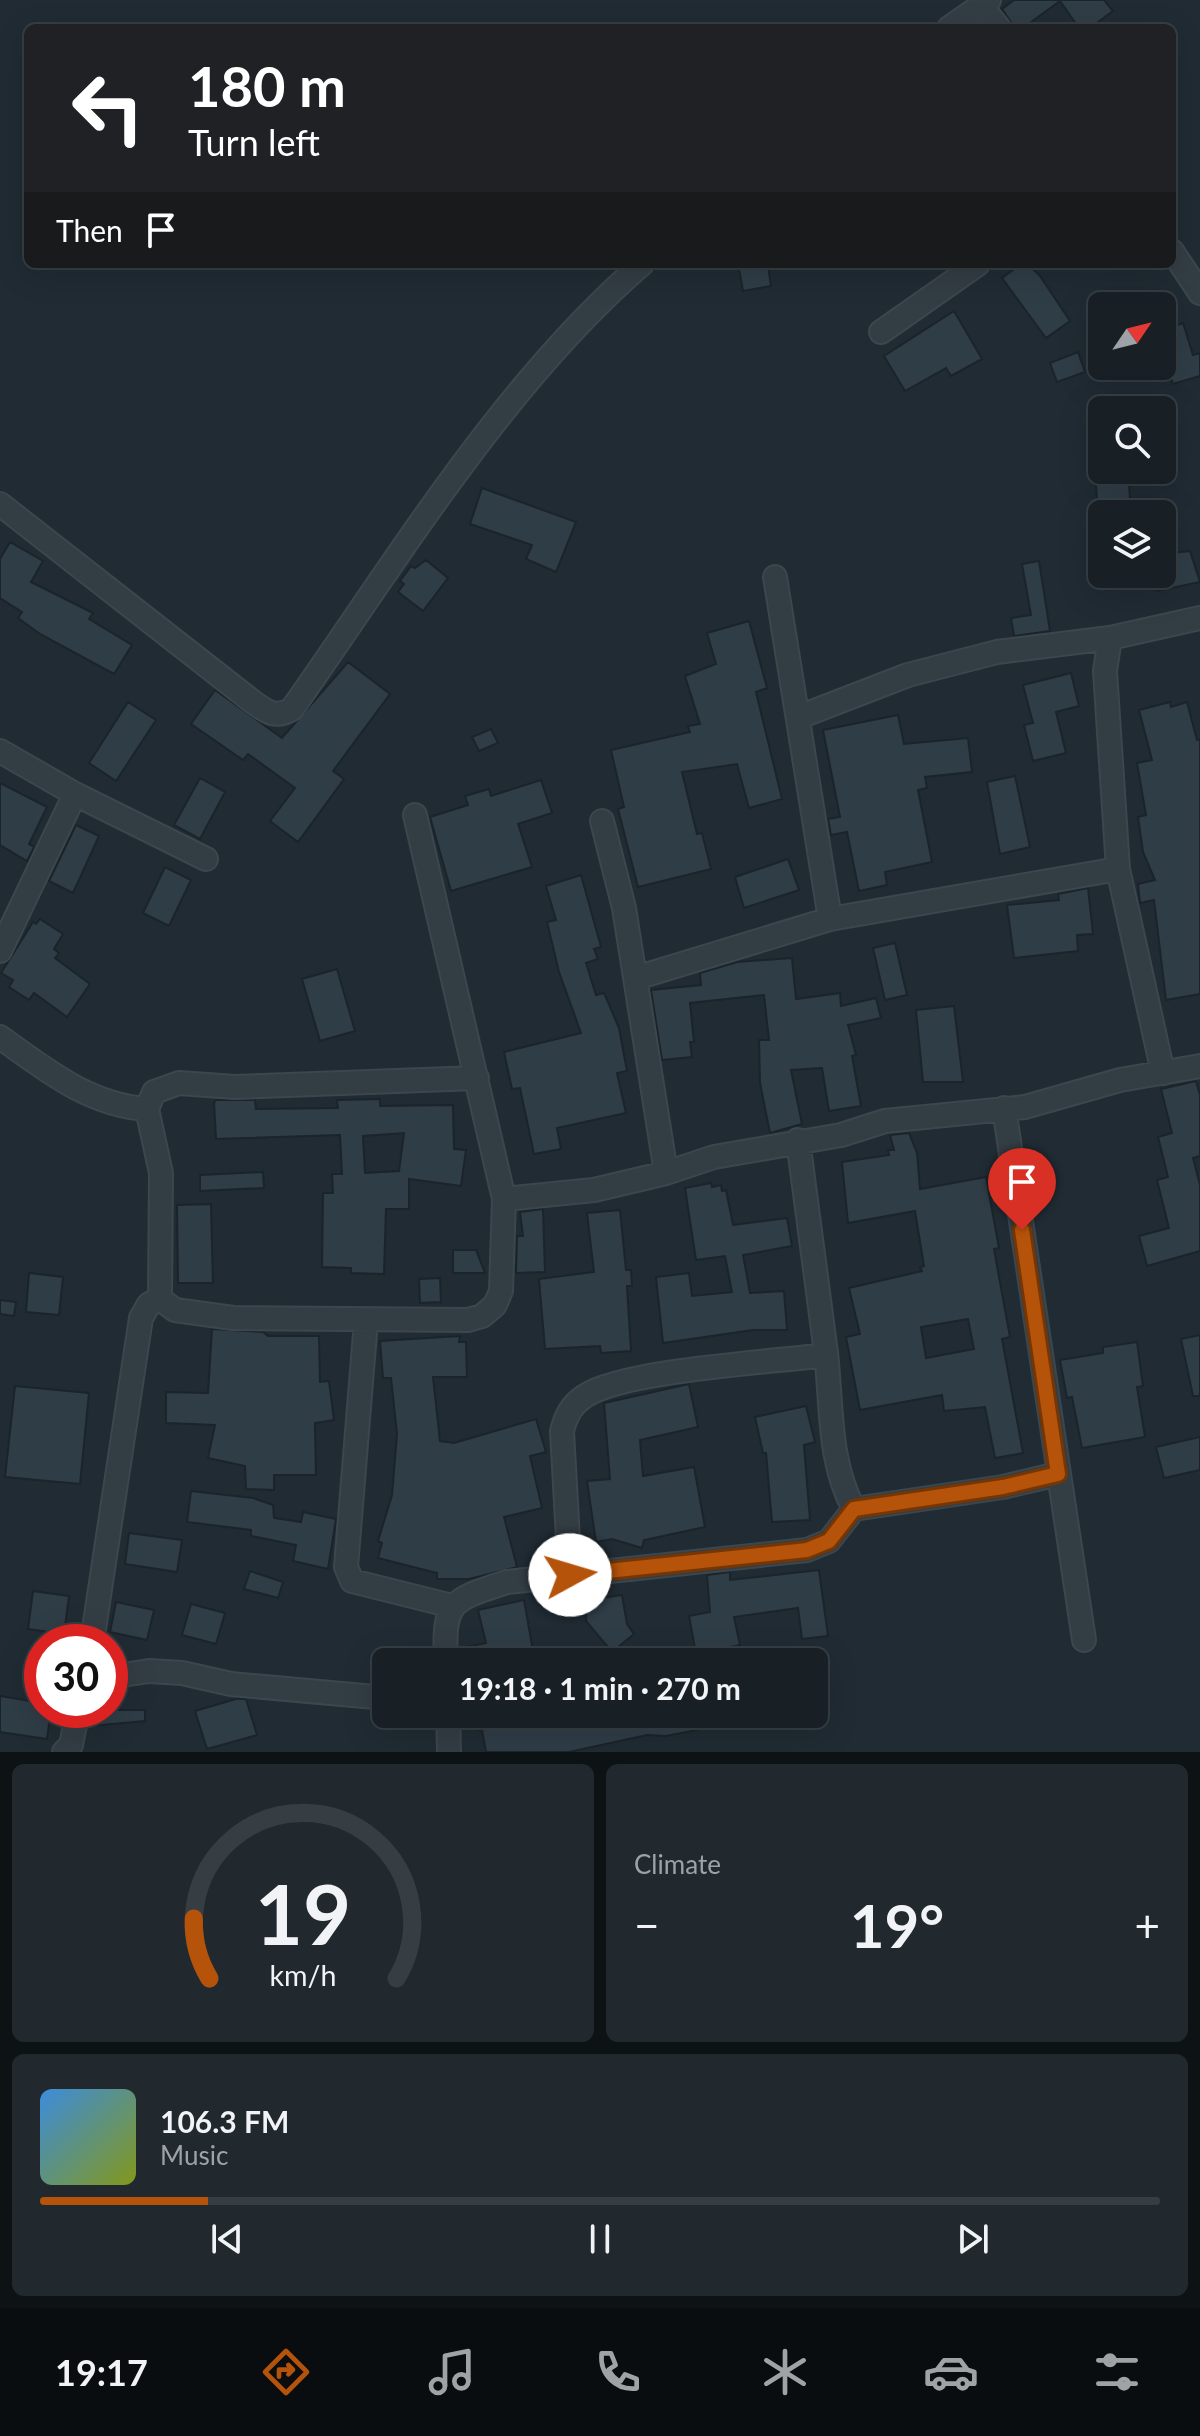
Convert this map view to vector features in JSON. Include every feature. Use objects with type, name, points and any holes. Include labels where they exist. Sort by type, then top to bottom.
[{"type":"street","points":[[955,24],[985,3],[997,24]]},
{"type":"street","points":[[1176,257],[1200,293]]},
{"type":"street","points":[[0,504],[253,702],[272,715],[284,714],[292,709],[449,487],[555,348],[638,268]]},
{"type":"street","points":[[881,332],[972,268]]},
{"type":"street","points":[[775,577],[830,919]]},
{"type":"street","points":[[799,717],[923,671],[997,652],[1110,638],[1200,618]]},
{"type":"street","points":[[1110,638],[1105,671],[1118,869],[1163,1073]]},
{"type":"street","points":[[0,751],[75,794],[206,859]]},
{"type":"street","points":[[0,951],[75,794]]},
{"type":"street","points":[[160,1299],[175,1310],[233,1318],[366,1321],[468,1320],[482,1316],[495,1305],[501,1291],[504,1199],[415,815]]},
{"type":"street","points":[[602,821],[624,908],[666,1173]]},
{"type":"street","points":[[636,978],[830,919],[1118,869]]},
{"type":"street","points":[[0,1037],[60,1080],[92,1097],[120,1108],[147,1109]]},
{"type":"street","points":[[504,1199],[594,1190],[666,1173],[714,1157],[798,1140],[841,1135],[899,1119],[1025,1107],[1120,1080],[1200,1066]]},
{"type":"street","points":[[160,1299],[161,1173],[147,1109],[154,1092],[179,1083],[235,1087],[477,1078]]},
{"type":"street","points":[[1004,1108],[1084,1640]]},
{"type":"street","points":[[798,1140],[826,1355],[833,1439],[843,1490],[854,1509]]},
{"type":"street","points":[[95,1624],[141,1318],[149,1304],[160,1299]]},
{"type":"street","points":[[366,1321],[346,1567],[352,1581],[452,1606]]},
{"type":"street","points":[[570,1575],[562,1431],[566,1413],[583,1397],[624,1381],[826,1355]]},
{"type":"street","points":[[445,1648],[444,1624],[452,1606],[469,1594],[507,1582],[807,1550],[829,1541],[854,1509],[1003,1487],[1058,1474]]},
{"type":"street","points":[[128,1674],[149,1671],[182,1673],[231,1684],[372,1697]]},
{"type":"street","points":[[64,1752],[71,1745],[74,1728]]},
{"type":"street","points":[[448,1728],[449,1752]]},
{"type":"building","points":[[1014,0],[1104,0],[1113,11],[1095,24],[1076,24],[1060,1],[1028,24],[1012,24],[1002,9]]},
{"type":"building","points":[[768,268],[771,286],[743,291],[739,269]]},
{"type":"building","points":[[1016,268],[1032,268],[1070,321],[1046,338],[1002,278]]},
{"type":"building","points":[[954,311],[982,359],[951,376],[946,368],[905,391],[884,356]]},
{"type":"building","points":[[1183,323],[1193,355],[1200,353],[1200,376],[1173,384],[1172,380],[1176,380],[1176,326]]},
{"type":"building","points":[[1078,352],[1085,372],[1057,382],[1050,363]]},
{"type":"building","points":[[1096,484],[1129,484],[1130,500],[1097,500]]},
{"type":"building","points":[[482,488],[576,522],[556,572],[526,559],[532,545],[470,524]]},
{"type":"building","points":[[10,542],[43,561],[31,582],[93,613],[89,619],[132,645],[114,674],[40,634],[18,618],[22,612],[0,598],[0,559]]},
{"type":"building","points":[[1190,551],[1200,582],[1176,587],[1176,552]]},
{"type":"building","points":[[426,560],[448,578],[423,611],[398,592],[404,584],[400,581],[411,566],[415,568]]},
{"type":"building","points":[[1039,561],[1050,631],[1014,636],[1011,618],[1031,615],[1022,564]]},
{"type":"building","points":[[749,621],[767,688],[756,692],[782,799],[749,808],[737,764],[682,772],[697,834],[702,833],[711,869],[638,887],[618,809],[624,807],[611,750],[690,732],[688,726],[700,724],[685,676],[716,664],[707,633]]},
{"type":"building","points":[[348,662],[390,694],[333,771],[344,779],[298,842],[270,821],[295,788],[248,754],[243,760],[191,724],[215,690],[282,738]]},
{"type":"building","points":[[1071,673],[1079,706],[1056,712],[1066,753],[1033,761],[1024,725],[1033,723],[1023,685]]},
{"type":"building","points":[[128,702],[156,720],[116,781],[89,763]]},
{"type":"building","points":[[1170,702],[1171,707],[1187,702],[1197,740],[1200,739],[1200,994],[1166,1000],[1154,900],[1140,903],[1138,884],[1155,880],[1143,852],[1138,817],[1146,815],[1137,763],[1152,760],[1139,710]]},
{"type":"building","points":[[898,715],[904,744],[968,738],[972,772],[925,777],[927,788],[918,790],[932,862],[885,872],[887,885],[859,891],[847,832],[831,835],[828,819],[840,817],[823,730]]},
{"type":"building","points":[[491,729],[498,743],[479,751],[472,737]]},
{"type":"building","points":[[1015,776],[1030,847],[1000,854],[987,782]]},
{"type":"building","points":[[200,778],[225,792],[200,839],[174,825]]},
{"type":"building","points":[[541,780],[552,813],[518,824],[532,867],[451,891],[430,817],[468,805],[465,796],[489,789],[491,796]]},
{"type":"building","points":[[0,783],[47,807],[29,844],[34,847],[27,861],[0,845]]},
{"type":"building","points":[[76,825],[99,836],[73,893],[49,881]]},
{"type":"building","points":[[788,859],[799,890],[744,908],[735,877]]},
{"type":"building","points":[[165,867],[191,880],[169,926],[143,913]]},
{"type":"building","points":[[581,875],[601,947],[594,949],[598,959],[586,963],[596,995],[604,993],[619,1028],[627,1071],[617,1073],[626,1113],[557,1128],[561,1149],[534,1154],[520,1088],[512,1089],[504,1052],[581,1033],[559,972],[547,922],[556,920],[546,886]]},
{"type":"building","points":[[1088,888],[1093,934],[1077,935],[1078,951],[1014,958],[1007,905],[1059,900],[1058,894]]},
{"type":"building","points":[[40,919],[63,934],[54,949],[59,953],[55,958],[90,984],[67,1017],[34,993],[29,1000],[9,987],[13,980],[1,973],[33,922],[36,924]]},
{"type":"building","points":[[895,943],[907,995],[885,1000],[873,948]]},
{"type":"building","points":[[792,958],[796,999],[840,993],[841,1006],[876,998],[881,1018],[848,1025],[856,1055],[852,1056],[861,1106],[829,1111],[822,1068],[791,1070],[802,1124],[770,1133],[760,1083],[759,1040],[769,1040],[764,995],[690,1003],[694,1042],[690,1042],[692,1057],[662,1060],[651,990],[701,985],[700,973],[737,962]]},
{"type":"building","points":[[337,969],[355,1031],[320,1041],[302,979]]},
{"type":"building","points":[[954,1006],[963,1082],[923,1082],[916,1010]]},
{"type":"building","points":[[1196,1081],[1200,1095],[1200,1156],[1193,1158],[1200,1185],[1200,1251],[1147,1266],[1139,1236],[1169,1228],[1157,1180],[1168,1177],[1158,1137],[1172,1133],[1161,1089]]},
{"type":"building","points":[[380,1099],[380,1106],[453,1105],[454,1149],[466,1150],[461,1186],[409,1179],[409,1209],[386,1209],[384,1274],[351,1273],[351,1268],[322,1267],[323,1193],[333,1193],[332,1174],[342,1174],[340,1135],[216,1139],[216,1100],[255,1100],[256,1109],[338,1108],[337,1100]],"holes":[[[404,1133],[399,1171],[365,1173],[363,1136]]]},
{"type":"building","points":[[909,1133],[917,1153],[920,1189],[986,1177],[999,1248],[994,1249],[1010,1337],[1002,1339],[1023,1453],[995,1458],[985,1407],[944,1411],[942,1395],[860,1410],[846,1337],[860,1334],[849,1288],[922,1271],[920,1267],[924,1266],[915,1211],[848,1223],[842,1162],[889,1155],[888,1150],[894,1150],[890,1135]],"holes":[[[968,1319],[974,1349],[926,1358],[921,1327]]]},
{"type":"building","points":[[263,1172],[264,1188],[200,1191],[200,1175]]},
{"type":"building","points":[[711,1183],[712,1187],[721,1185],[722,1191],[726,1190],[733,1225],[787,1218],[792,1246],[743,1255],[750,1293],[784,1291],[787,1330],[753,1330],[663,1343],[656,1277],[689,1273],[692,1296],[732,1292],[725,1256],[696,1260],[685,1188]]},
{"type":"building","points":[[211,1204],[213,1283],[178,1283],[177,1205]]},
{"type":"building","points":[[543,1209],[545,1272],[516,1273],[517,1236],[523,1236],[520,1212]]},
{"type":"building","points":[[620,1210],[626,1270],[631,1270],[632,1286],[627,1286],[631,1351],[601,1353],[600,1346],[545,1349],[539,1279],[594,1272],[587,1213]]},
{"type":"building","points":[[453,1250],[476,1250],[485,1273],[453,1273]]},
{"type":"building","points":[[29,1273],[63,1277],[59,1315],[26,1312]]},
{"type":"building","points":[[440,1278],[441,1302],[420,1303],[419,1279]]},
{"type":"building","points":[[0,1300],[16,1302],[14,1316],[0,1314]]},
{"type":"building","points":[[212,1329],[263,1332],[268,1336],[319,1336],[320,1382],[329,1381],[334,1420],[315,1423],[316,1475],[274,1475],[274,1490],[246,1489],[245,1466],[208,1458],[215,1425],[166,1423],[166,1392],[208,1393]]},
{"type":"building","points":[[1200,1335],[1200,1396],[1193,1396],[1181,1339]]},
{"type":"building","points":[[460,1336],[459,1342],[466,1342],[467,1377],[433,1377],[440,1441],[454,1443],[536,1419],[546,1452],[530,1456],[542,1508],[504,1517],[517,1567],[469,1579],[437,1579],[437,1573],[378,1558],[382,1543],[378,1541],[392,1495],[397,1434],[391,1378],[383,1378],[380,1341]]},
{"type":"building","points":[[1137,1342],[1143,1386],[1137,1387],[1145,1437],[1082,1448],[1072,1397],[1067,1398],[1060,1360],[1103,1353],[1103,1347]]},
{"type":"building","points":[[689,1384],[698,1427],[640,1440],[643,1476],[694,1467],[705,1527],[644,1540],[642,1548],[612,1539],[596,1542],[587,1481],[610,1479],[604,1403]]},
{"type":"building","points":[[15,1386],[89,1393],[80,1484],[5,1477]]},
{"type":"building","points":[[806,1406],[815,1442],[804,1445],[810,1520],[772,1522],[766,1453],[763,1453],[755,1417]]},
{"type":"building","points":[[1200,1437],[1200,1470],[1164,1478],[1156,1447]]},
{"type":"building","points":[[191,1491],[253,1498],[273,1505],[274,1518],[301,1522],[303,1512],[336,1519],[328,1569],[293,1561],[296,1545],[251,1536],[251,1530],[187,1522]]},
{"type":"building","points":[[129,1533],[182,1540],[177,1572],[125,1564]]},
{"type":"building","points":[[819,1570],[828,1636],[802,1639],[798,1608],[734,1617],[740,1645],[695,1648],[689,1616],[710,1612],[707,1575],[730,1572],[730,1580]]},
{"type":"building","points":[[250,1571],[283,1582],[278,1598],[244,1589]]},
{"type":"building","points":[[33,1591],[69,1596],[65,1624],[29,1624]]},
{"type":"building","points":[[622,1595],[627,1624],[634,1634],[617,1648],[609,1648],[586,1621],[587,1600]]},
{"type":"building","points":[[524,1600],[533,1648],[461,1648],[486,1643],[478,1610]]},
{"type":"building","points":[[116,1602],[154,1610],[147,1640],[128,1636],[128,1624],[112,1624]]},
{"type":"building","points":[[191,1604],[225,1613],[216,1644],[182,1635]]},
{"type":"building","points":[[0,1696],[24,1700],[24,1728],[49,1728],[47,1739],[0,1732]]},
{"type":"building","points":[[246,1699],[257,1735],[207,1749],[195,1711]]},
{"type":"building","points":[[128,1710],[145,1710],[145,1721],[128,1723]]},
{"type":"building","points":[[697,1728],[697,1730],[666,1736],[647,1735],[569,1752],[486,1752],[482,1730],[476,1730]]},
{"type":"route","points":[[570,1575],[807,1550],[829,1541],[854,1509],[1003,1487],[1058,1474],[1022,1230]]}]
